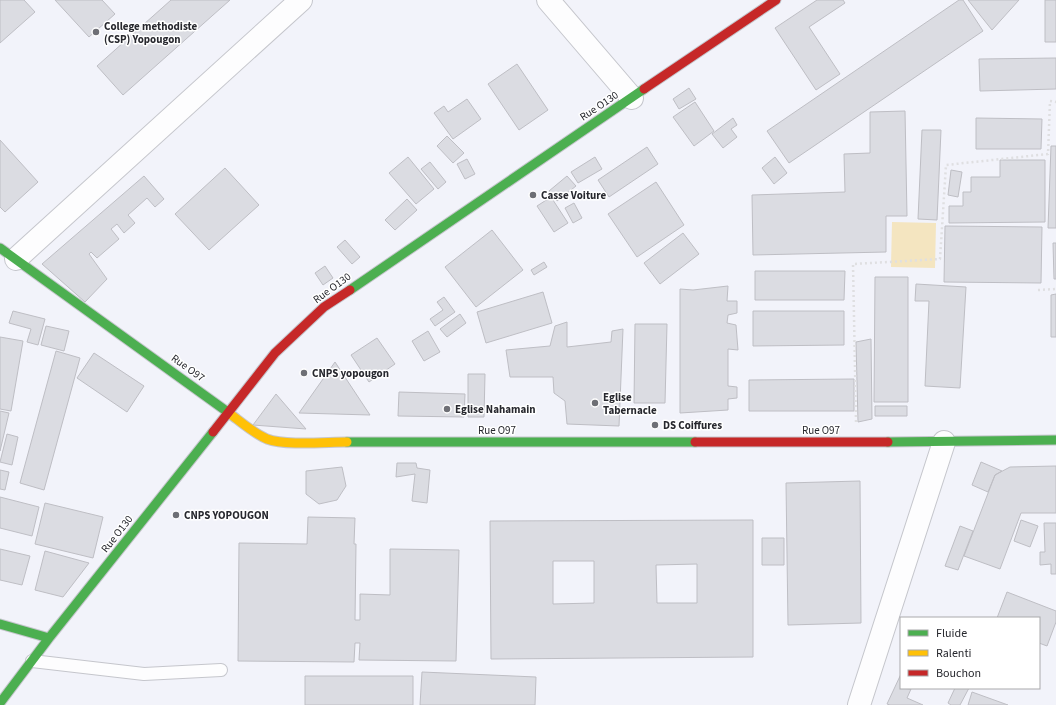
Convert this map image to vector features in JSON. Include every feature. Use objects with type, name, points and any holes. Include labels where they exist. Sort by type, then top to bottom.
[{"type":"street","points":[[8,254],[300,0]]},
{"type":"street","points":[[548,0],[632,98]]},
{"type":"street","name":"Rue O130","points":[[0,703],[49,638],[275,354],[324,307],[776,0]]},
{"type":"street","name":"Rue O97","points":[[8,254],[228,412],[252,432],[285,442],[944,442],[1056,440]]},
{"type":"street","points":[[859,705],[944,442]]},
{"type":"street","points":[[0,624],[49,638]]},
{"type":"lane","points":[[32,661],[144,674],[221,670]]},
{"type":"path","points":[[857,442],[853,264],[940,259],[946,165],[1048,154],[1050,101],[1056,102]]},
{"type":"path","points":[[1038,290],[1056,289]]},
{"type":"shaded area","points":[[892,222],[936,223],[935,268],[891,267]]},
{"type":"building","points":[[0,0],[24,0],[35,12],[0,43]]},
{"type":"building","points":[[55,0],[102,0],[115,14],[89,37]]},
{"type":"building","points":[[171,0],[230,0],[123,95],[97,66]]},
{"type":"building","points":[[817,0],[843,0],[845,3],[809,27],[840,74],[816,90],[775,28]]},
{"type":"building","points":[[959,0],[963,0],[983,31],[789,163],[767,131]]},
{"type":"building","points":[[968,0],[1019,0],[992,30]]},
{"type":"building","points":[[1045,0],[1056,0],[1056,42],[1045,42]]},
{"type":"building","points":[[1056,58],[1056,89],[980,91],[979,59]]},
{"type":"building","points":[[517,64],[548,110],[519,130],[488,84]]},
{"type":"building","points":[[689,88],[696,99],[679,109],[673,99]]},
{"type":"building","points":[[467,99],[481,119],[453,139],[434,113],[444,106],[448,112]]},
{"type":"building","points":[[695,102],[714,131],[694,146],[673,117]]},
{"type":"building","points":[[905,111],[907,216],[886,216],[886,252],[753,255],[752,195],[845,192],[844,154],[870,153],[870,112]]},
{"type":"building","points":[[733,118],[737,125],[731,129],[737,137],[723,148],[712,134]]},
{"type":"building","points":[[976,118],[1042,119],[1041,149],[976,149]]},
{"type":"building","points":[[922,130],[941,130],[937,220],[918,219]]},
{"type":"building","points":[[447,136],[464,153],[453,163],[437,146]]},
{"type":"building","points":[[0,140],[38,182],[5,212],[0,207]]},
{"type":"building","points":[[1051,146],[1056,146],[1056,228],[1048,228]]},
{"type":"building","points":[[647,147],[658,164],[609,197],[598,180]]},
{"type":"building","points":[[408,157],[434,189],[416,204],[389,173]]},
{"type":"building","points":[[595,157],[602,169],[578,183],[571,172]]},
{"type":"building","points":[[775,157],[787,173],[774,184],[762,168]]},
{"type":"building","points":[[467,159],[475,174],[465,179],[457,164]]},
{"type":"building","points":[[1000,160],[1045,160],[1045,222],[949,223],[949,206],[963,206],[963,192],[971,192],[971,177],[1000,177]]},
{"type":"building","points":[[430,162],[446,182],[438,189],[421,169]]},
{"type":"building","points":[[225,168],[259,205],[209,250],[175,214]]},
{"type":"building","points":[[951,170],[962,172],[958,197],[948,195]]},
{"type":"building","points":[[144,176],[164,199],[155,207],[147,198],[128,215],[135,223],[124,233],[117,224],[111,229],[119,239],[97,258],[91,252],[89,254],[107,279],[85,302],[42,264]]},
{"type":"building","points":[[567,176],[576,186],[557,201],[549,191]]},
{"type":"building","points":[[656,182],[684,225],[637,257],[608,214]]},
{"type":"building","points":[[551,197],[568,223],[554,232],[537,206]]},
{"type":"building","points":[[407,199],[417,210],[395,230],[385,220]]},
{"type":"building","points":[[574,203],[582,218],[573,223],[565,208]]},
{"type":"building","points":[[945,226],[1042,227],[1041,283],[944,282]]},
{"type":"building","points":[[492,230],[523,270],[476,307],[445,267]]},
{"type":"building","points":[[683,233],[699,254],[660,284],[644,263]]},
{"type":"building","points":[[345,240],[360,257],[352,264],[337,247]]},
{"type":"building","points":[[1053,243],[1056,243],[1056,279],[1054,279]]},
{"type":"building","points":[[544,262],[547,267],[534,275],[531,270]]},
{"type":"building","points":[[325,266],[333,278],[323,285],[315,273]]},
{"type":"building","points":[[755,271],[845,271],[844,300],[755,300]]},
{"type":"building","points":[[875,277],[908,277],[908,402],[874,402]]},
{"type":"building","points":[[916,284],[966,287],[960,388],[925,386],[929,301],[915,301]]},
{"type":"building","points":[[728,286],[727,301],[737,301],[737,313],[728,315],[727,323],[736,325],[738,350],[728,349],[728,386],[737,387],[737,398],[728,399],[728,410],[680,413],[680,289],[693,290]]},
{"type":"building","points":[[543,292],[552,323],[486,343],[477,312]]},
{"type":"building","points":[[1056,294],[1056,337],[1051,337],[1051,295]]},
{"type":"building","points":[[444,297],[455,312],[435,326],[430,319],[443,310],[437,302]]},
{"type":"building","points":[[13,311],[45,319],[38,345],[27,342],[31,329],[9,323]]},
{"type":"building","points":[[753,311],[844,311],[844,345],[753,346]]},
{"type":"building","points":[[460,314],[466,323],[447,337],[440,329]]},
{"type":"building","points":[[567,322],[567,347],[611,342],[612,331],[623,329],[619,426],[567,424],[565,401],[554,393],[553,377],[510,377],[506,350],[550,346],[555,326]]},
{"type":"building","points":[[635,324],[667,324],[665,403],[634,403]]},
{"type":"building","points":[[46,326],[69,331],[64,351],[41,345]]},
{"type":"building","points":[[428,331],[440,352],[424,361],[412,341]]},
{"type":"building","points":[[0,337],[23,341],[11,411],[0,409]]},
{"type":"building","points":[[377,338],[395,364],[369,382],[351,355]]},
{"type":"building","points":[[871,339],[872,419],[858,422],[856,342]]},
{"type":"building","points":[[56,351],[80,358],[44,490],[20,483]]},
{"type":"building","points":[[94,353],[144,386],[127,412],[77,378]]},
{"type":"building","points":[[335,362],[370,415],[299,413]]},
{"type":"building","points":[[468,374],[485,374],[484,417],[468,417]]},
{"type":"building","points":[[854,379],[854,411],[749,411],[749,380]]},
{"type":"building","points":[[399,392],[465,394],[464,417],[398,416]]},
{"type":"building","points":[[276,394],[306,429],[253,425]]},
{"type":"building","points":[[875,406],[907,406],[907,416],[875,416]]},
{"type":"building","points":[[0,411],[9,413],[0,451]]},
{"type":"building","points":[[7,434],[18,437],[12,465],[0,462]]},
{"type":"building","points":[[981,462],[1002,471],[995,475],[988,492],[972,485]]},
{"type":"building","points":[[397,463],[416,463],[417,468],[430,470],[427,503],[412,501],[415,474],[396,477]]},
{"type":"building","points":[[1056,466],[1056,513],[1021,513],[1000,569],[964,556],[995,475],[1010,467]]},
{"type":"building","points":[[342,467],[346,486],[337,500],[319,504],[306,494],[306,471]]},
{"type":"building","points":[[0,470],[9,472],[5,490],[0,489]]},
{"type":"building","points":[[860,481],[861,623],[788,625],[786,483]]},
{"type":"building","points":[[0,497],[39,507],[32,536],[0,528]]},
{"type":"building","points":[[45,503],[103,517],[93,558],[35,544]]},
{"type":"building","points":[[308,517],[355,518],[355,620],[360,620],[360,594],[390,595],[390,549],[459,550],[456,661],[359,660],[360,643],[355,643],[354,662],[238,661],[239,543],[307,544]]},
{"type":"building","points":[[753,520],[753,657],[491,659],[490,521]],"holes":[[[553,561],[594,561],[594,603],[553,604]],[[697,564],[697,603],[657,603],[656,565]]]},
{"type":"building","points":[[1021,520],[1038,526],[1030,547],[1014,541]]},
{"type":"building","points":[[1044,523],[1056,523],[1056,574],[1051,574],[1051,564],[1040,565],[1040,552],[1045,552]]},
{"type":"building","points":[[960,526],[973,531],[958,570],[945,566]]},
{"type":"building","points":[[762,538],[784,538],[784,565],[762,565]]},
{"type":"building","points":[[0,549],[30,556],[22,585],[0,580]]},
{"type":"building","points":[[45,551],[89,563],[63,597],[35,590]]},
{"type":"building","points":[[1007,592],[1056,611],[1056,622],[1047,646],[1040,643],[1040,617],[997,617]]},
{"type":"building","points":[[422,672],[536,677],[535,705],[420,705]]},
{"type":"building","points":[[305,676],[413,676],[413,705],[305,705]]},
{"type":"building","points":[[900,676],[900,689],[911,689],[907,698],[923,705],[890,705],[887,704]]},
{"type":"building","points":[[955,689],[968,689],[960,705],[951,705],[948,703]]},
{"type":"building","points":[[972,692],[1008,705],[968,705]]},
{"type":"traffic: fast","points":[[350,290],[644,89]]},
{"type":"traffic: fast","points":[[0,248],[229,413]]},
{"type":"traffic: fast","points":[[0,703],[49,638],[213,432]]},
{"type":"traffic: fast","points":[[888,442],[1056,440]]},
{"type":"traffic: fast","points":[[347,442],[695,442]]},
{"type":"traffic: fast","points":[[0,624],[49,638]]},
{"type":"traffic: slow","points":[[229,413],[257,434],[275,441],[295,443],[347,442]]},
{"type":"traffic: jam","points":[[644,89],[776,0]]},
{"type":"traffic: jam","points":[[213,432],[275,353],[324,307],[350,290]]},
{"type":"traffic: jam","points":[[695,442],[888,442]]},
{"type":"place","name":"College methodiste (CSP) Yopougon","points":[[96,32]]},
{"type":"place","name":"Casse Voiture","points":[[533,195]]},
{"type":"place","name":"CNPS yopougon","points":[[304,373]]},
{"type":"place","name":"Eglise Tabernacle","points":[[595,403]]},
{"type":"place","name":"Eglise Nahamain","points":[[447,409]]},
{"type":"place","name":"DS Coiffures","points":[[655,425]]},
{"type":"place","name":"CNPS YOPOUGON","points":[[176,515]]}]
